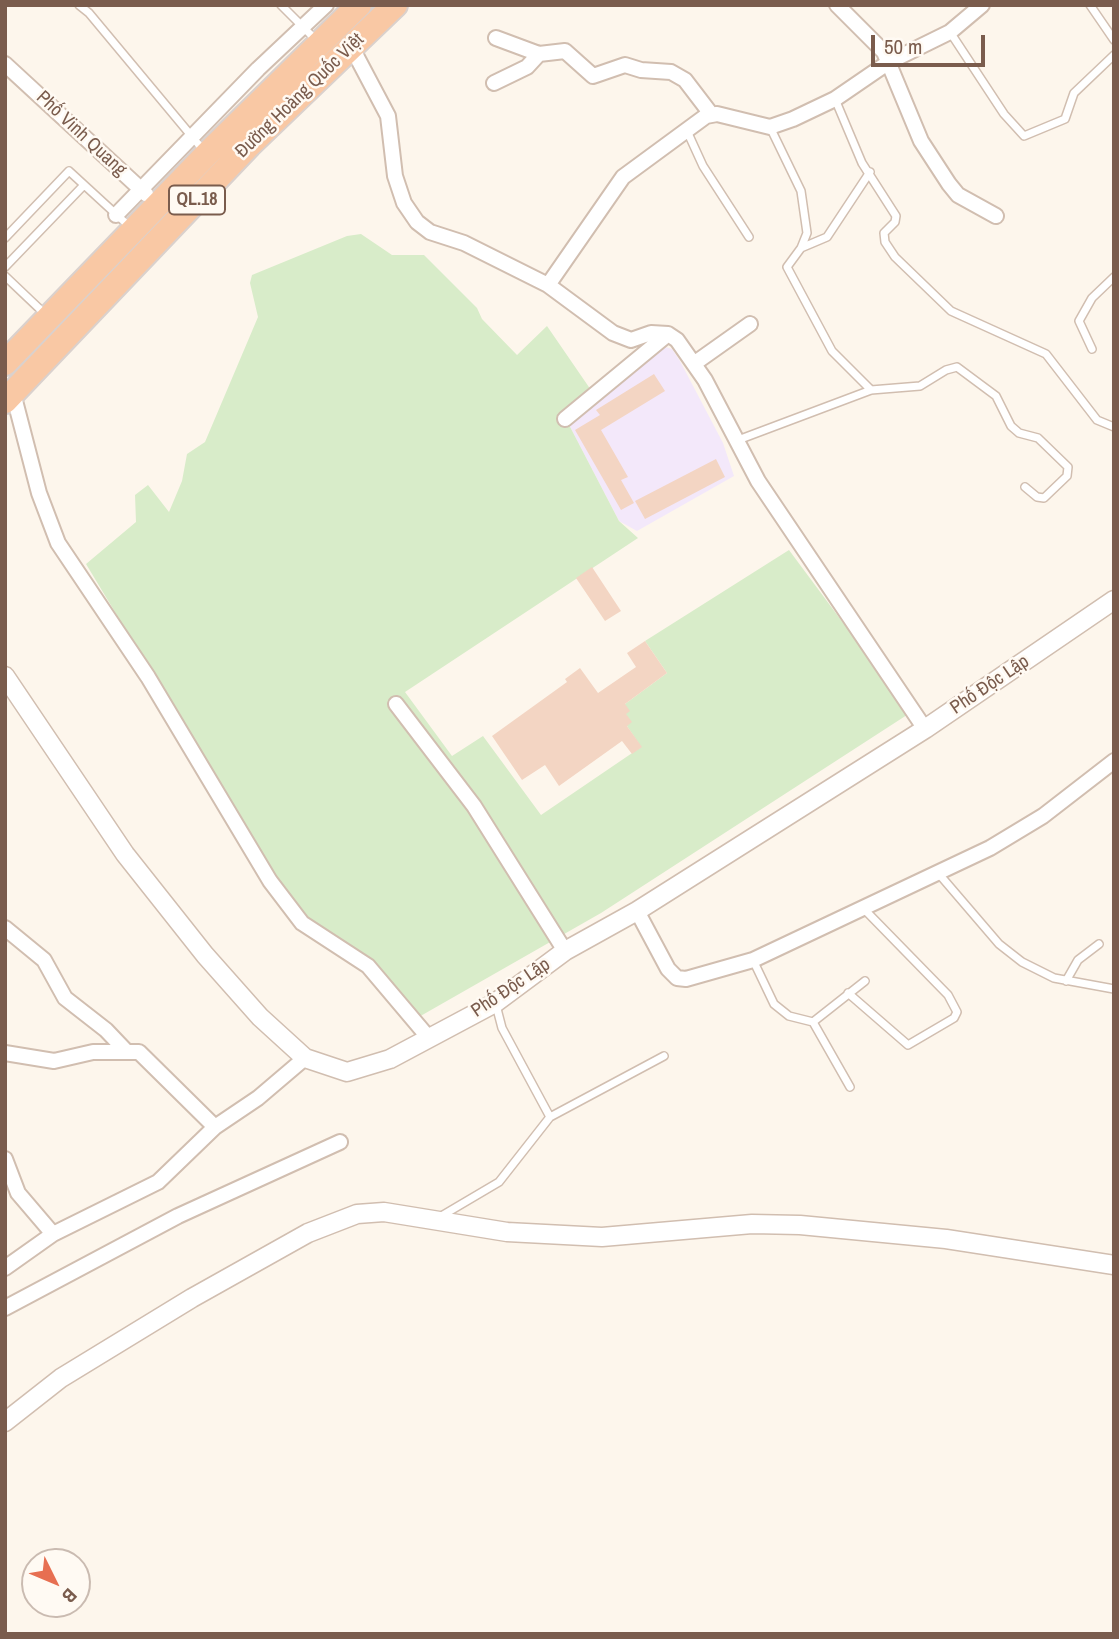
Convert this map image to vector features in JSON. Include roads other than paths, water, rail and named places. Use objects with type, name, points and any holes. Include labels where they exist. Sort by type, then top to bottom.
[{"type":"highway","name":"Đường Hoàng Quốc Việt","points":[[5,363],[49,318],[125,222],[200,145],[311,35],[359,5]]},
{"type":"highway","name":"Đường Hoàng Quốc Việt","points":[[9,397],[248,145],[395,5]]},
{"type":"street","points":[[311,35],[326,5]]},
{"type":"street","points":[[837,5],[877,43],[889,62],[921,141],[949,184],[958,195],[996,216]]},
{"type":"street","points":[[496,38],[539,54],[565,51],[593,76],[625,65],[641,71],[671,72],[685,80],[711,114],[770,127],[835,99],[889,62],[950,33],[982,5]]},
{"type":"street","points":[[352,46],[388,116],[396,176],[404,203],[417,222],[430,232],[464,243],[548,285],[613,333],[631,340],[651,333],[668,334],[677,340],[695,363],[758,481],[925,729]]},
{"type":"street","points":[[494,83],[527,67],[539,54]]},
{"type":"street","name":"Phố Vinh Quang","points":[[5,64],[149,197]]},
{"type":"street","points":[[548,285],[623,177],[711,114]]},
{"type":"street","points":[[695,363],[750,324]]},
{"type":"street","points":[[565,419],[668,334]]},
{"type":"street","points":[[9,397],[39,493],[58,543],[148,677],[270,881],[302,923],[368,966],[428,1037]]},
{"type":"street","name":"Phố Độc Lập","points":[[5,676],[132,864],[205,955],[260,1017],[306,1058],[347,1072],[390,1059],[495,1003],[565,951],[637,911],[925,729],[1114,600]]},
{"type":"street","points":[[396,704],[474,806],[565,951]]},
{"type":"street","points":[[637,911],[665,962],[677,978],[686,979],[753,960],[939,874],[1030,825],[1114,761]]},
{"type":"street","points":[[5,928],[44,960],[65,998],[106,1030],[126,1051]]},
{"type":"street","points":[[5,1053],[54,1061],[93,1052],[126,1051],[143,1055],[215,1127]]},
{"type":"street","points":[[5,1268],[53,1234],[158,1182],[215,1127],[258,1098],[306,1058]]},
{"type":"street","points":[[5,1308],[178,1216],[340,1143]]},
{"type":"street","points":[[5,1159],[18,1193],[53,1234]]},
{"type":"street","points":[[5,1422],[61,1378],[192,1298],[309,1233],[357,1214],[384,1212],[507,1232],[589,1236],[752,1224],[800,1225],[946,1239],[1114,1265]]},
{"type":"lane","points":[[79,5],[89,13],[200,145]]},
{"type":"lane","points":[[281,5],[311,35]]},
{"type":"lane","points":[[1090,5],[1114,40]]},
{"type":"lane","points":[[950,33],[1004,114],[1024,136],[1065,119],[1074,93],[1114,55]]},
{"type":"lane","points":[[835,99],[862,163],[896,216],[895,222],[884,233],[884,242],[895,257],[951,311],[1046,354],[1097,420],[1114,427]]},
{"type":"lane","points":[[770,127],[803,201],[807,233],[802,248],[787,267],[832,351],[871,390]]},
{"type":"lane","points":[[687,130],[703,166],[749,237]]},
{"type":"lane","points":[[5,238],[69,171],[125,222]]},
{"type":"lane","points":[[802,248],[827,237],[870,172]]},
{"type":"lane","points":[[5,267],[84,185]]},
{"type":"lane","points":[[5,276],[49,318]]},
{"type":"lane","points":[[1092,349],[1079,321],[1092,298],[1114,276]]},
{"type":"lane","points":[[738,440],[871,390],[920,386],[946,370],[957,367],[996,396],[1011,426],[1019,433],[1038,438],[1059,454],[1068,467],[1067,476],[1044,498],[1037,497],[1025,488]]},
{"type":"lane","points":[[939,874],[999,944],[1022,962],[1054,978],[1114,989]]},
{"type":"lane","points":[[848,993],[908,1045],[954,1018],[957,1012],[948,995],[863,908]]},
{"type":"lane","points":[[1066,981],[1078,960],[1099,944]]},
{"type":"lane","points":[[753,960],[774,1004],[789,1016],[813,1022],[850,1087]]},
{"type":"lane","points":[[813,1022],[865,981]]},
{"type":"lane","points":[[495,1003],[502,1028],[550,1117]]},
{"type":"lane","points":[[435,1219],[499,1182],[550,1117],[664,1056]]}]
